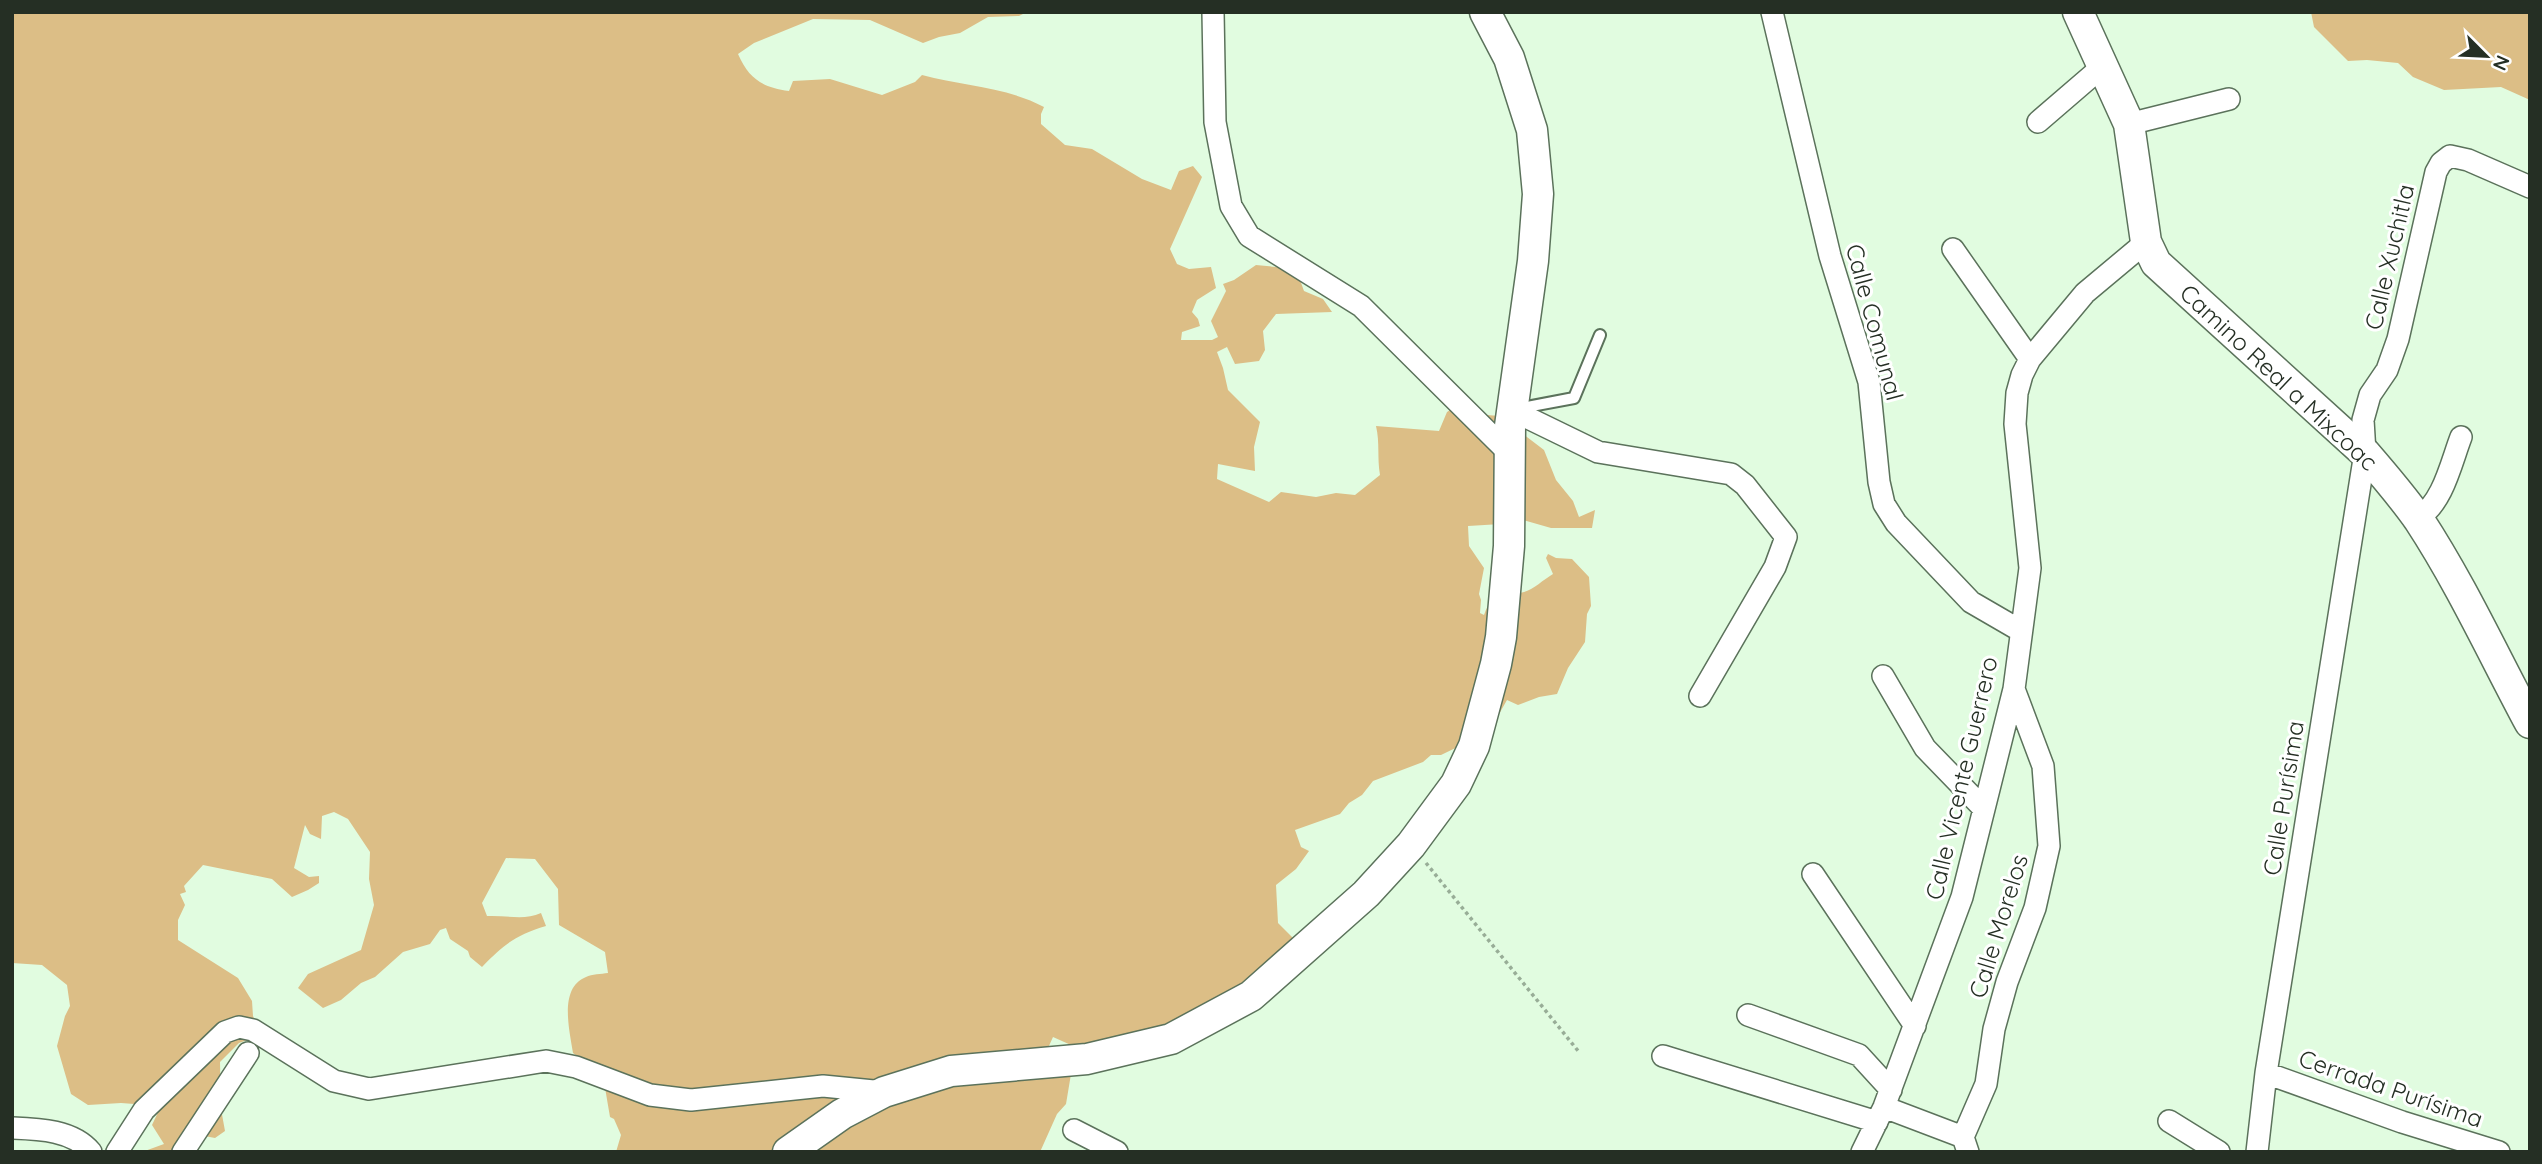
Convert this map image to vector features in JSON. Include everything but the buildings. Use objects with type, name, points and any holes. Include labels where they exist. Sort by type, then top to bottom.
[{"type":"main road","points":[[788,1152],[842,1114],[884,1092],[951,1071],[1087,1059],[1171,1039],[1251,996],[1366,894],[1411,845],[1456,784],[1474,746],[1501,637],[1509,547],[1512,413],[1533,261],[1538,194],[1532,130],[1509,58],[1485,12]]},
{"type":"main road","name":"Camino Real a Mixcoac","points":[[2078,12],[2129,124],[2146,242],[2156,263],[2365,453],[2418,519],[2440,554],[2530,723]]},
{"type":"street","points":[[1213,12],[1215,122],[1231,206],[1249,236],[1362,306],[1511,455]]},
{"type":"street","name":"Calle Comunal","points":[[1772,12],[1830,256],[1869,383],[1879,482],[1884,504],[1896,523],[1971,602],[2021,631]]},
{"type":"street","points":[[2038,122],[2103,66]]},
{"type":"street","points":[[2129,124],[2229,99]]},
{"type":"street","name":"Calle Xuchitla","points":[[2365,453],[2363,420],[2370,395],[2387,370],[2398,339],[2436,172],[2441,163],[2450,156],[2468,160],[2530,187]]},
{"type":"street","name":"Calle Vicente Guerrero","points":[[1862,1152],[1884,1106],[1962,897],[2014,689],[2030,568],[2015,424],[2017,393],[2030,359],[2085,293],[2146,242]]},
{"type":"street","points":[[1953,249],[2030,359]]},
{"type":"street","points":[[1512,413],[1526,417],[1598,452],[1731,474],[1745,485],[1786,537],[1775,567],[1700,696]]},
{"type":"street","points":[[2418,519],[2436,500],[2461,437]]},
{"type":"street","name":"Calle Purísima","points":[[2257,1152],[2266,1073],[2365,453]]},
{"type":"street","points":[[1883,676],[1925,748],[1984,808]]},
{"type":"street","name":"Calle Morelos","points":[[1663,1056],[1884,1106],[1966,1144],[1986,1084],[1994,1029],[2007,982],[2035,908],[2049,846],[2043,766],[2014,689]]},
{"type":"street","points":[[1813,874],[1914,1026]]},
{"type":"street","points":[[1748,1015],[1858,1055],[1884,1106]]},
{"type":"street","points":[[117,1152],[144,1110],[225,1032],[239,1027],[253,1030],[334,1082],[369,1089],[546,1061],[576,1067],[650,1095],[691,1100],[823,1086],[884,1092]]},
{"type":"street","points":[[183,1152],[248,1053]]},
{"type":"street","name":"Cerrada Purísima","points":[[2266,1073],[2402,1122],[2499,1152]]},
{"type":"street","points":[[2169,1121],[2219,1152]]},
{"type":"street","points":[[12,1128],[41,1129],[73,1138],[91,1152]]},
{"type":"street","points":[[1074,1130],[1117,1152]]},
{"type":"lane","points":[[1512,413],[1574,398],[1600,335]]},
{"type":"path","points":[[1411,845],[1579,1052]]},
{"type":"shaded area","points":[[12,12],[1027,12],[1019,16],[988,17],[960,33],[923,43],[870,20],[813,19],[754,43],[738,54],[752,76],[771,87],[789,91],[793,81],[830,79],[882,95],[915,82],[922,75],[1015,95],[1044,107],[1041,124],[1065,145],[1092,149],[1142,179],[1171,190],[1179,171],[1193,166],[1202,177],[1170,249],[1177,264],[1189,269],[1211,267],[1216,288],[1197,300],[1192,312],[1200,326],[1182,332],[1181,340],[1212,340],[1218,337],[1211,321],[1226,291],[1223,284],[1256,265],[1296,269],[1304,291],[1323,299],[1332,312],[1276,314],[1263,331],[1265,350],[1259,361],[1235,364],[1227,347],[1217,352],[1228,390],[1260,422],[1254,447],[1255,471],[1218,464],[1217,479],[1269,502],[1281,492],[1316,497],[1336,493],[1355,495],[1380,475],[1376,426],[1439,431],[1447,412],[1461,403],[1487,415],[1512,417],[1515,428],[1544,450],[1556,480],[1573,501],[1579,517],[1595,510],[1592,528],[1551,528],[1516,518],[1501,524],[1468,526],[1469,546],[1484,568],[1479,594],[1480,613],[1484,615],[1496,597],[1527,591],[1553,574],[1546,558],[1548,554],[1556,558],[1572,559],[1589,577],[1591,606],[1587,614],[1585,642],[1568,668],[1557,694],[1518,705],[1507,700],[1486,737],[1472,740],[1441,755],[1431,755],[1423,762],[1373,781],[1362,795],[1349,803],[1340,814],[1295,830],[1301,847],[1309,851],[1296,869],[1276,885],[1278,923],[1294,939],[1317,948],[1311,964],[1289,962],[1273,975],[1100,1058],[1053,1037],[1044,1057],[1071,1074],[1066,1104],[1057,1114],[1040,1152],[616,1152],[621,1135],[614,1119],[610,1117],[603,1076],[573,1053],[568,1023],[569,1000],[577,983],[588,976],[608,973],[605,952],[559,925],[558,889],[535,859],[506,858],[482,903],[487,916],[521,917],[541,913],[546,926],[511,941],[482,967],[470,957],[468,951],[450,939],[446,928],[440,930],[430,944],[403,952],[375,977],[361,983],[341,1000],[323,1008],[298,988],[308,974],[361,950],[374,905],[369,879],[370,852],[348,819],[334,812],[322,816],[321,839],[310,834],[305,825],[294,868],[309,877],[319,876],[319,883],[308,890],[292,897],[272,879],[203,865],[184,886],[186,892],[180,894],[185,905],[178,920],[178,940],[238,978],[252,1001],[253,1016],[261,1035],[239,1043],[220,1062],[221,1109],[225,1131],[215,1138],[194,1134],[188,1152],[142,1152],[164,1144],[152,1125],[161,1106],[121,1103],[88,1105],[71,1094],[57,1046],[70,1006],[67,985],[42,965],[12,963]]},
{"type":"shaded area","points":[[2311,12],[2530,12],[2530,100],[2501,87],[2444,90],[2413,77],[2398,63],[2348,61],[2314,27]]}]
